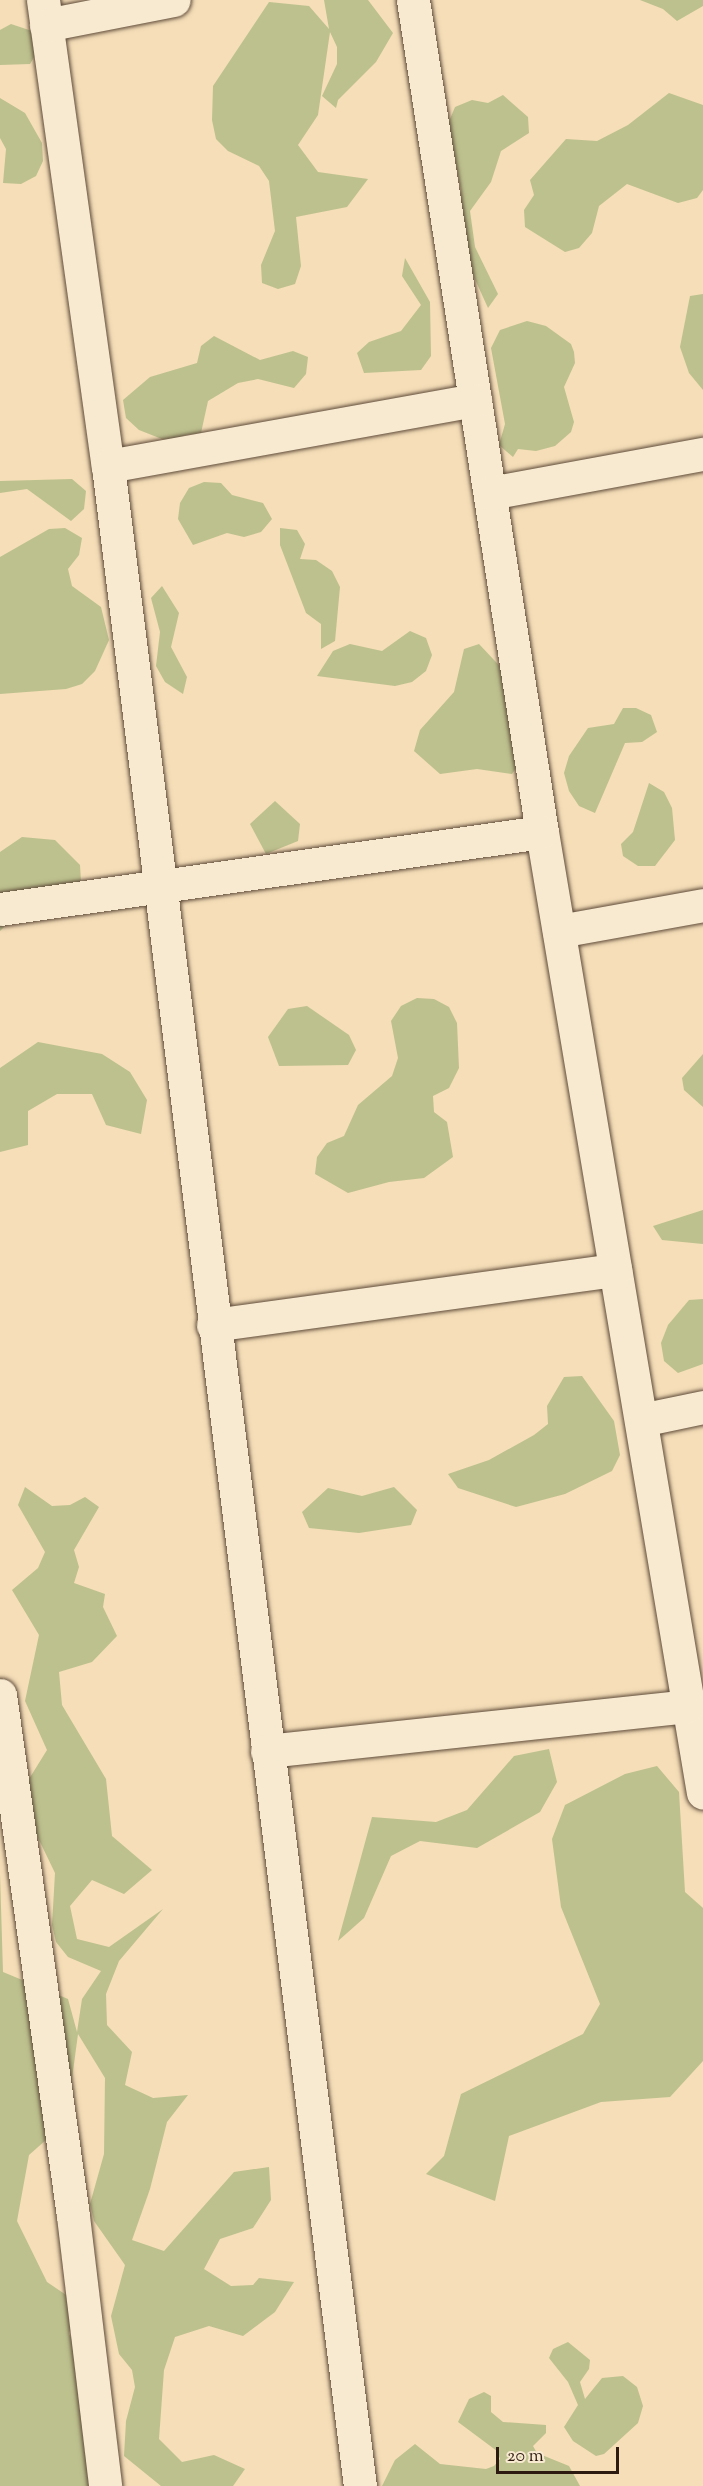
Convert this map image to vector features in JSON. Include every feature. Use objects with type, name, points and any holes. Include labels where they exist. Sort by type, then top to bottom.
[{"type":"street","points":[[174,0],[44,13],[108,466],[158,888],[360,2486]]},
{"type":"street","points":[[413,0],[542,832],[703,1793]]},
{"type":"street","points":[[108,466],[475,400]]},
{"type":"street","points":[[490,493],[703,454]]},
{"type":"street","points":[[0,909],[542,832]]},
{"type":"street","points":[[559,931],[703,905]]},
{"type":"street","points":[[213,1325],[615,1270]]},
{"type":"street","points":[[641,1420],[703,1407]]},
{"type":"street","points":[[0,1695],[73,2216],[105,2486]]},
{"type":"street","points":[[267,1751],[688,1706]]},
{"type":"green space","points":[[324,0],[368,0],[393,33],[376,62],[338,100],[336,108],[322,96],[337,64],[337,47],[330,32],[318,115],[298,145],[318,172],[368,179],[347,207],[296,217],[301,266],[295,284],[278,289],[262,283],[261,265],[275,231],[269,181],[259,166],[228,151],[216,139],[212,120],[213,86],[269,2],[309,6],[329,29]]},
{"type":"green space","points":[[640,0],[703,0],[703,6],[677,21],[663,9]]},
{"type":"green space","points":[[11,24],[35,32],[39,49],[30,64],[0,65],[0,30]]},
{"type":"green space","points":[[669,93],[703,105],[703,190],[697,198],[678,203],[627,184],[599,206],[592,233],[579,248],[565,252],[525,227],[524,210],[534,195],[530,180],[566,139],[597,141],[628,125]]},
{"type":"green space","points":[[503,95],[528,117],[529,133],[501,151],[491,182],[470,211],[475,247],[498,294],[488,308],[459,244],[461,190],[448,124],[455,107],[472,100],[488,103]]},
{"type":"green space","points":[[0,98],[25,113],[42,143],[43,161],[36,176],[21,184],[3,183],[6,149],[0,138]]},
{"type":"green space","points":[[405,258],[430,302],[431,356],[421,370],[364,373],[357,353],[369,342],[401,331],[421,305],[402,276]]},
{"type":"green space","points":[[703,294],[703,390],[689,373],[680,347],[690,296]]},
{"type":"green space","points":[[527,321],[546,326],[571,344],[575,363],[564,387],[574,422],[571,432],[555,446],[536,451],[518,449],[513,457],[499,445],[505,424],[491,348],[500,330]]},
{"type":"green space","points":[[214,336],[260,360],[293,351],[308,357],[306,374],[294,388],[258,379],[238,383],[208,401],[201,433],[185,435],[172,443],[139,430],[126,418],[123,400],[150,377],[197,363],[201,346]]},
{"type":"green space","points":[[72,479],[86,491],[84,509],[71,521],[27,489],[0,493],[0,481]]},
{"type":"green space","points":[[204,482],[221,483],[232,495],[263,503],[272,519],[261,532],[244,537],[227,533],[193,545],[178,519],[180,503],[189,488]]},
{"type":"green space","points":[[65,528],[82,538],[79,555],[68,569],[72,586],[101,607],[109,640],[95,671],[82,684],[66,689],[0,694],[0,557],[49,529]]},
{"type":"green space","points":[[280,528],[297,530],[305,544],[300,559],[316,560],[332,571],[340,587],[335,641],[321,649],[321,624],[306,613],[280,545]]},
{"type":"green space","points":[[162,586],[179,613],[171,647],[187,677],[183,694],[165,682],[156,666],[160,632],[151,598]]},
{"type":"green space","points":[[410,631],[426,638],[432,655],[426,671],[412,682],[395,686],[317,676],[333,651],[350,644],[382,651]]},
{"type":"green space","points":[[479,644],[528,696],[530,748],[512,774],[477,769],[440,774],[414,751],[420,730],[454,692],[464,649]]},
{"type":"green space","points":[[623,708],[636,708],[651,715],[657,732],[642,742],[625,743],[595,813],[579,806],[569,791],[564,773],[569,756],[588,728],[614,724]]},
{"type":"green space","points":[[649,783],[664,792],[672,808],[675,840],[655,866],[638,866],[623,856],[621,844],[633,832]]},
{"type":"green space","points":[[275,801],[300,824],[298,841],[266,854],[250,824]]},
{"type":"green space","points":[[22,837],[55,840],[80,865],[82,899],[13,918],[0,931],[0,852]]},
{"type":"green space","points":[[417,998],[434,999],[449,1007],[457,1023],[459,1068],[449,1088],[433,1096],[434,1112],[447,1122],[453,1157],[424,1178],[389,1182],[348,1193],[315,1174],[317,1157],[327,1143],[344,1136],[358,1105],[392,1076],[398,1058],[391,1021],[401,1006]]},
{"type":"green space","points":[[307,1006],[349,1035],[356,1050],[348,1065],[279,1066],[268,1037],[288,1009]]},
{"type":"green space","points":[[38,1042],[102,1054],[130,1072],[147,1100],[141,1134],[106,1125],[92,1094],[57,1094],[28,1111],[28,1145],[0,1152],[0,1068]]},
{"type":"green space","points":[[703,1054],[703,1107],[684,1090],[682,1078]]},
{"type":"green space","points":[[703,1210],[703,1244],[662,1240],[653,1226]]},
{"type":"green space","points":[[703,1299],[703,1364],[678,1373],[664,1361],[661,1343],[668,1325],[689,1300]]},
{"type":"green space","points":[[582,1376],[614,1421],[620,1455],[612,1471],[565,1494],[516,1507],[458,1488],[448,1474],[489,1460],[534,1435],[548,1424],[547,1406],[564,1377]]},
{"type":"green space","points":[[25,1487],[52,1506],[70,1505],[85,1497],[99,1507],[74,1550],[79,1567],[74,1583],[105,1594],[103,1607],[117,1636],[92,1662],[59,1672],[62,1705],[106,1779],[112,1836],[152,1870],[124,1894],[92,1880],[70,1906],[77,1939],[109,1947],[163,1909],[119,1961],[106,1994],[107,2025],[132,2052],[125,2085],[153,2098],[188,2095],[167,2122],[150,2189],[132,2240],[164,2251],[234,2172],[269,2167],[271,2200],[253,2228],[220,2239],[204,2269],[231,2286],[253,2285],[259,2278],[294,2282],[275,2312],[243,2336],[209,2326],[175,2337],[164,2370],[159,2439],[182,2462],[214,2455],[245,2469],[233,2486],[161,2486],[124,2456],[126,2421],[135,2387],[132,2370],[119,2354],[111,2316],[125,2265],[94,2221],[90,2204],[104,2154],[105,2078],[78,2034],[69,2101],[55,2132],[29,2155],[17,2221],[47,2282],[75,2301],[69,2334],[100,2389],[98,2486],[0,2486],[0,1874],[3,1972],[68,1999],[77,2032],[82,1999],[101,1971],[68,1957],[56,1942],[52,1925],[55,1873],[27,1815],[29,1779],[47,1750],[25,1701],[39,1635],[12,1590],[38,1568],[45,1552],[18,1505]]},
{"type":"green space","points":[[394,1487],[417,1510],[411,1525],[359,1533],[309,1528],[302,1512],[328,1488],[362,1496]]},
{"type":"green space","points":[[549,1749],[557,1782],[540,1812],[477,1848],[420,1841],[391,1856],[364,1918],[338,1941],[372,1817],[436,1822],[467,1810],[514,1756]]},
{"type":"green space","points":[[657,1766],[679,1792],[685,1892],[703,1908],[703,2061],[670,2097],[601,2102],[509,2136],[495,2201],[426,2174],[444,2156],[461,2094],[583,2034],[600,2004],[561,1907],[552,1839],[565,1805],[625,1774]]},
{"type":"green space","points":[[568,2342],[590,2360],[589,2369],[580,2382],[585,2399],[602,2378],[623,2376],[637,2387],[643,2406],[638,2423],[604,2454],[596,2456],[573,2441],[564,2427],[578,2405],[568,2382],[549,2358],[553,2349]]},
{"type":"green space","points":[[484,2392],[491,2396],[491,2412],[503,2422],[546,2425],[546,2433],[533,2446],[537,2453],[569,2466],[580,2486],[382,2486],[395,2460],[415,2444],[440,2464],[486,2469],[494,2466],[500,2459],[497,2451],[458,2422],[469,2399]]}]
